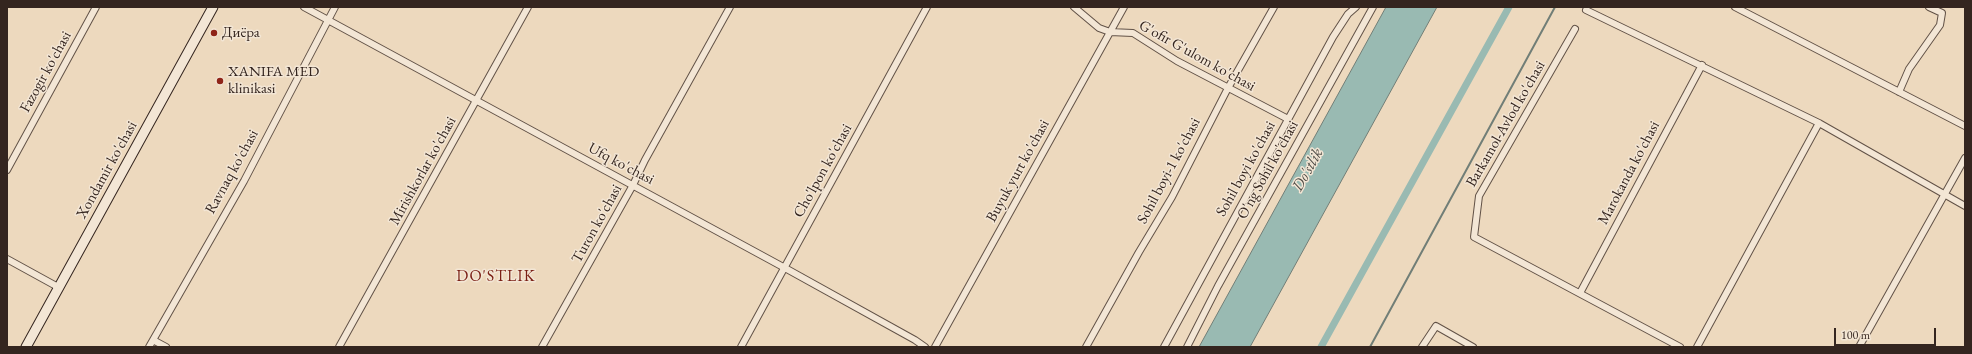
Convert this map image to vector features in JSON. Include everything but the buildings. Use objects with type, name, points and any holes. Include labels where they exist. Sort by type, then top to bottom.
[{"type":"main road","name":"Xondamir ko'chasi","points":[[26,347],[213,7]]},
{"type":"street","name":"Fazogir ko'chasi","points":[[7,170],[96,7]]},
{"type":"street","name":"Ufq ko'chasi","points":[[304,7],[634,185],[915,340],[925,347]]},
{"type":"street","name":"Ravnaq ko'chasi","points":[[149,347],[244,181],[335,7]]},
{"type":"street","name":"Mirishkorlar ko'chasi","points":[[339,347],[528,7]]},
{"type":"street","name":"Turon ko'chasi","points":[[542,347],[634,185],[645,160],[730,7]]},
{"type":"street","name":"Cho'lpon ko'chasi","points":[[741,347],[927,7]]},
{"type":"street","name":"G'ofir G'ulom ko'chasi","points":[[1074,7],[1099,28],[1110,32],[1133,33],[1176,61],[1288,119]]},
{"type":"street","name":"Buyuk yurt ko'chasi","points":[[935,347],[1124,7]]},
{"type":"street","name":"Sohil boyi-1 ko'chasi","points":[[1086,347],[1139,252],[1172,197],[1228,88],[1274,7]]},
{"type":"street","name":"Sohil boyi ko'chasi","points":[[1164,347],[1332,37],[1348,14],[1356,7]]},
{"type":"street","name":"O'ng Sohil ko'chasi","points":[[1187,347],[1218,286],[1372,7]]},
{"type":"street","points":[[1735,7],[1965,126]]},
{"type":"street","points":[[1899,92],[1909,69],[1940,25],[1942,13],[1929,7]]},
{"type":"street","points":[[1586,10],[1820,123],[1965,206]]},
{"type":"street","name":"Barkamol-Avlod ko'chasi","points":[[1575,29],[1479,196],[1474,237],[1580,293]]},
{"type":"street","name":"Marokanda ko'chasi","points":[[1580,293],[1702,65]]},
{"type":"street","points":[[1697,347],[1820,123]]},
{"type":"street","points":[[1859,347],[1965,158]]},
{"type":"street","points":[[7,259],[58,287]]},
{"type":"street","points":[[1580,293],[1680,347]]},
{"type":"street","points":[[1422,347],[1436,326],[1473,347]]},
{"type":"street","points":[[153,340],[166,347]]},
{"type":"water","name":"Do'stlik","points":[[1386,7],[1437,7],[1250,347],[1199,347]]},
{"type":"waterway","points":[[1321,347],[1509,7]]},
{"type":"waterway","points":[[1370,347],[1555,7]]},
{"type":"place","name":"Диёра","points":[[214,33]]},
{"type":"place","name":"XANIFA MED klinikasi","points":[[220,81]]},
{"type":"district","name":"DO'STLIK","points":[[496,277]]}]
